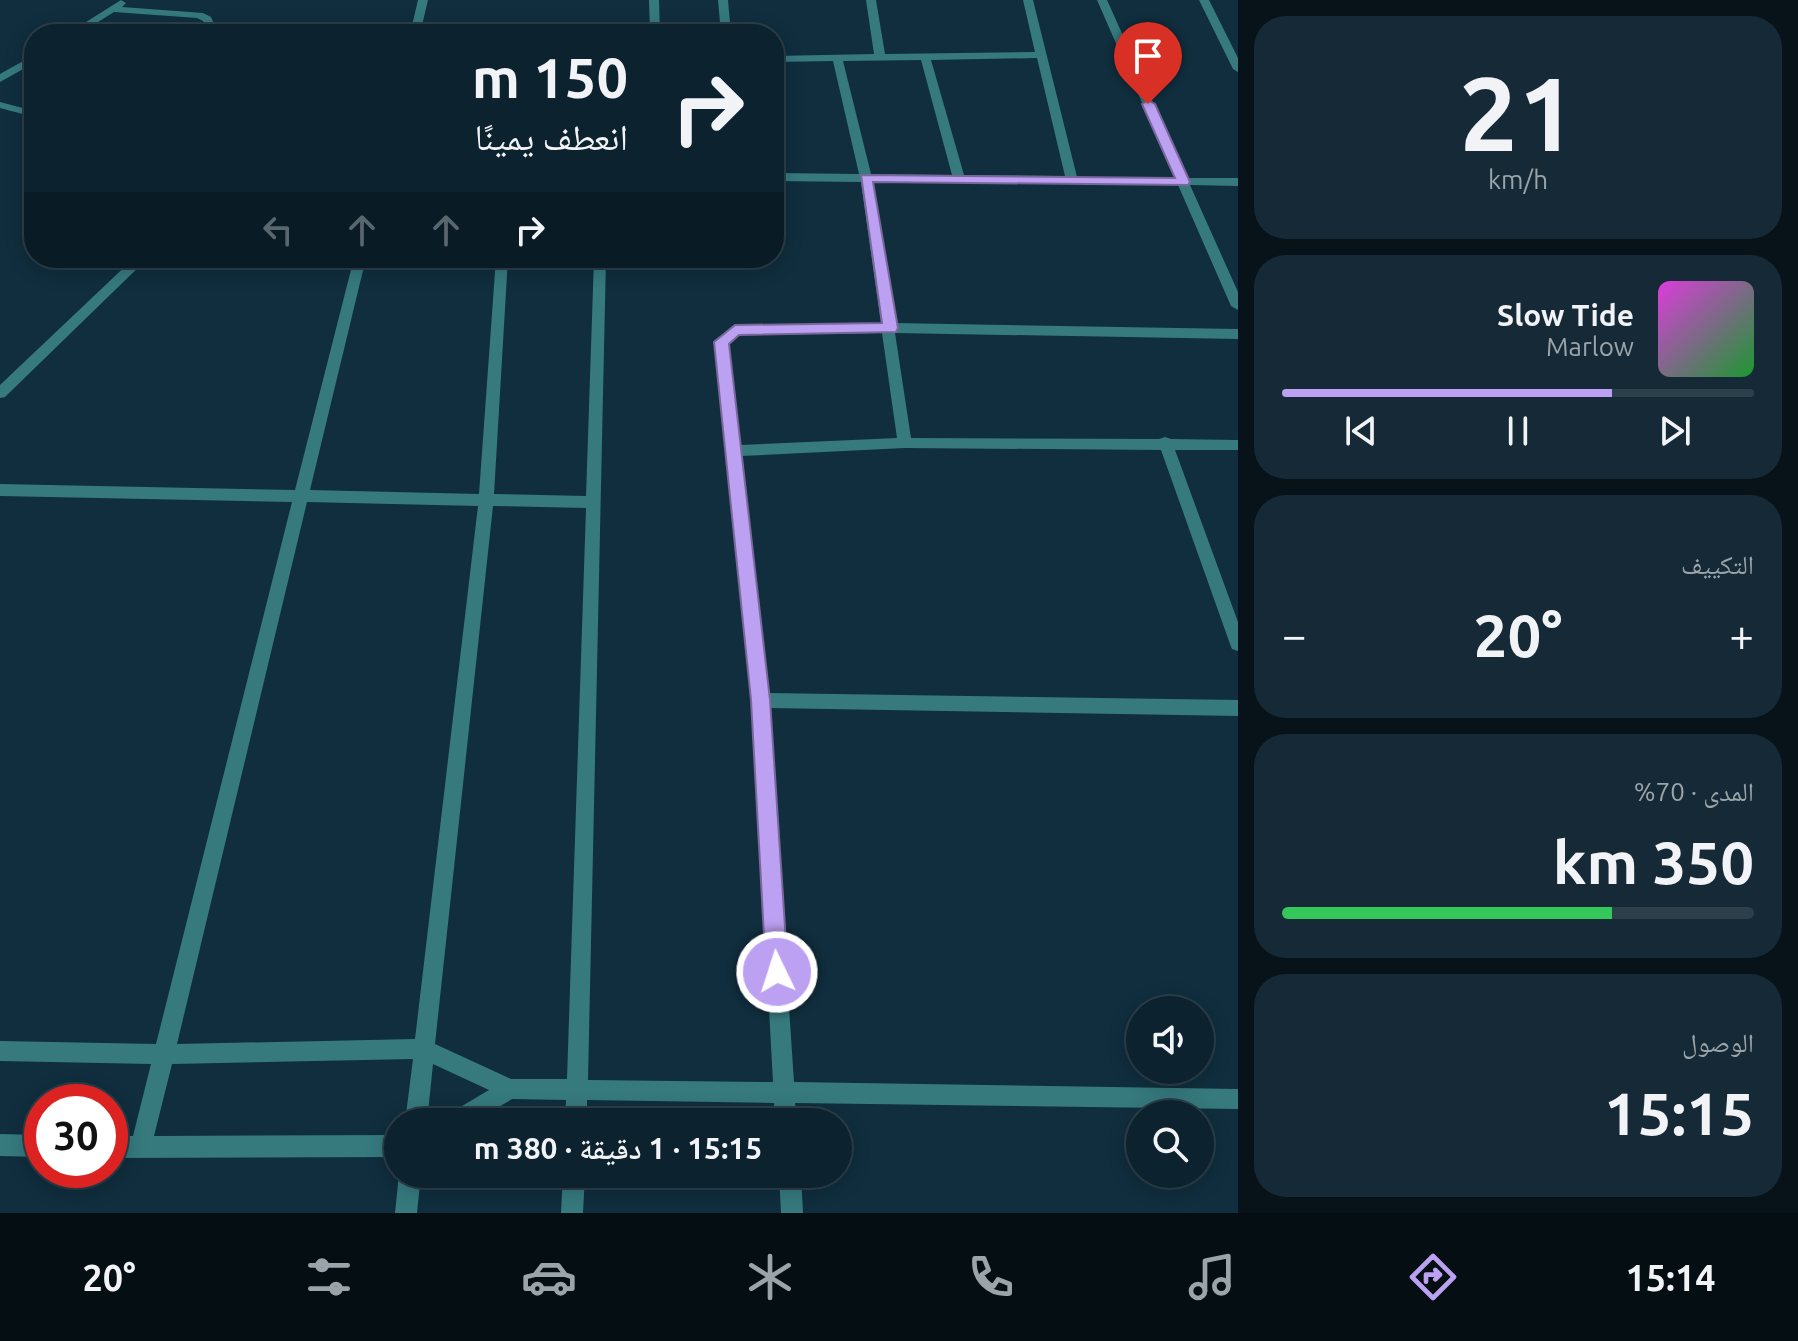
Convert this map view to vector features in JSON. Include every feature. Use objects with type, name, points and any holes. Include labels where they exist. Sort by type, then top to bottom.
[{"type":"street","points":[[88,24],[125,0]]},
{"type":"street","points":[[417,24],[423,0]]},
{"type":"street","points":[[654,0],[655,24]]},
{"type":"street","points":[[723,0],[725,24]]},
{"type":"street","points":[[871,0],[880,57]]},
{"type":"street","points":[[1028,0],[1072,181]]},
{"type":"street","points":[[1102,0],[1238,306]]},
{"type":"street","points":[[1204,0],[1238,69]]},
{"type":"street","points":[[112,9],[199,15],[209,24]]},
{"type":"street","points":[[784,59],[1040,55]]},
{"type":"street","points":[[925,56],[959,179]]},
{"type":"street","points":[[837,58],[866,178],[905,443]]},
{"type":"street","points":[[0,79],[24,64]]},
{"type":"street","points":[[0,105],[24,111]]},
{"type":"street","points":[[784,177],[1238,182]]},
{"type":"street","points":[[0,393],[131,268]]},
{"type":"street","points":[[141,1147],[358,268]]},
{"type":"street","points":[[418,1108],[486,500],[501,268]]},
{"type":"street","points":[[576,1108],[600,268]]},
{"type":"street","points":[[786,1108],[760,700],[722,342],[726,335],[735,330],[890,328],[1238,334]]},
{"type":"street","points":[[733,451],[905,443],[1165,442],[1238,445]]},
{"type":"street","points":[[1165,442],[1238,644]]},
{"type":"street","points":[[0,490],[593,502]]},
{"type":"street","points":[[760,700],[1238,708]]},
{"type":"street","points":[[0,1051],[164,1054],[424,1049],[510,1089],[1238,1099]]},
{"type":"street","points":[[478,1108],[510,1089]]},
{"type":"street","points":[[0,1145],[24,1146]]},
{"type":"street","points":[[128,1147],[384,1146]]},
{"type":"street","points":[[406,1213],[409,1188]]},
{"type":"street","points":[[572,1213],[573,1188]]},
{"type":"street","points":[[791,1188],[792,1213]]},
{"type":"route","points":[[777,972],[760,700],[722,342],[726,335],[735,330],[890,328],[866,178],[1183,182],[1148,104]]}]
